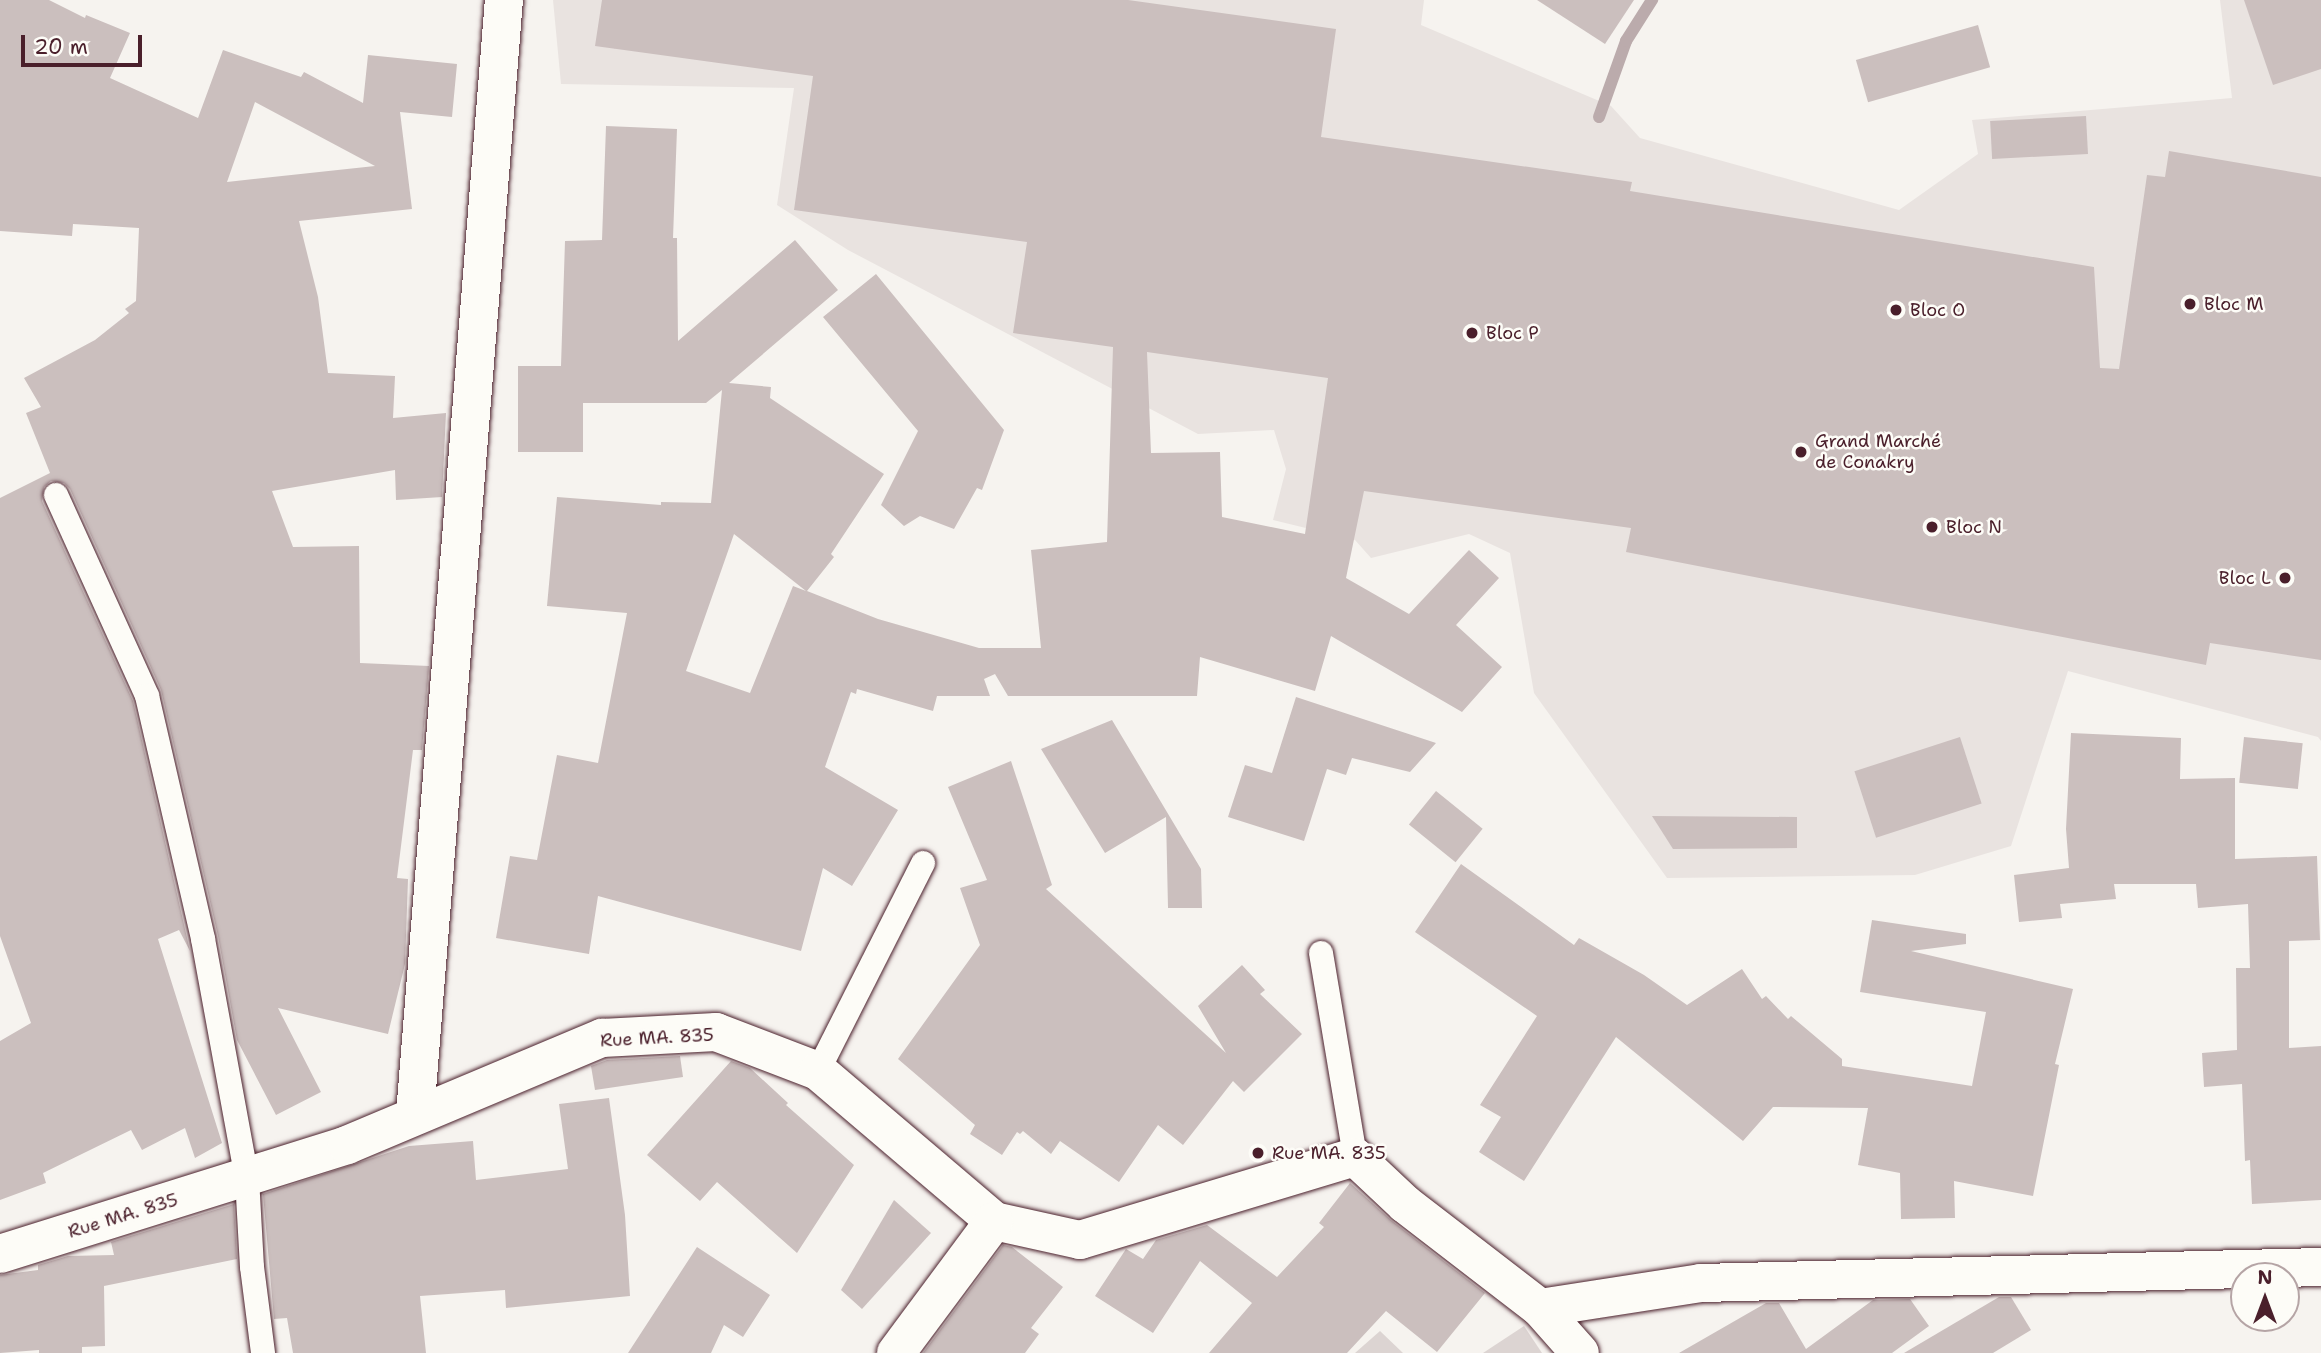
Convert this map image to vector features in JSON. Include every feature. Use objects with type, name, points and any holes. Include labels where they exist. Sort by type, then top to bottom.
[{"type":"street","points":[[415,1115],[505,0]]},
{"type":"street","name":"Rue MA. 835","points":[[0,1254],[347,1145],[602,1038],[716,1032],[818,1071],[994,1221],[1080,1240],[1355,1157]]},
{"type":"street","points":[[1355,1157],[1405,1204],[1540,1308],[1580,1353]]},
{"type":"street","points":[[896,1353],[994,1221]]},
{"type":"street","points":[[1540,1308],[1701,1283],[2321,1267]]},
{"type":"lane","points":[[56,495],[147,696],[203,939],[247,1178],[252,1267],[263,1353]]},
{"type":"lane","points":[[818,1071],[923,863]]},
{"type":"lane","points":[[1321,953],[1355,1157]]},
{"type":"shaded area","name":"Grand Marché de Conakry","points":[[553,0],[1424,0],[1421,25],[1611,106],[1640,138],[1899,210],[1978,154],[1972,120],[2232,98],[2220,0],[2321,0],[2321,741],[2318,737],[2068,671],[2011,846],[1915,875],[1667,878],[1534,693],[1510,553],[1469,534],[1371,558],[1355,540],[1273,520],[1286,469],[1274,430],[1198,434],[848,250],[777,205],[794,88],[561,84]]},
{"type":"shaded area","points":[[1524,1326],[1542,1353],[1483,1353]]},
{"type":"shaded area","points":[[1380,1331],[1403,1353],[1355,1353]]},
{"type":"building","points":[[0,0],[49,0],[85,18],[86,15],[130,33],[110,78],[198,118],[223,50],[301,77],[304,72],[363,103],[368,55],[457,64],[452,117],[400,112],[412,209],[299,221],[318,297],[328,373],[395,376],[393,418],[446,413],[442,497],[396,500],[395,470],[272,491],[293,547],[359,546],[360,663],[429,666],[422,750],[413,750],[397,878],[408,879],[405,964],[388,1034],[278,1008],[321,1092],[276,1115],[237,1040],[218,936],[161,690],[70,489],[64,483],[51,481],[44,487],[42,501],[133,701],[190,951],[179,930],[158,939],[222,1143],[195,1158],[185,1128],[142,1150],[131,1130],[43,1173],[46,1183],[0,1200],[0,1041],[31,1023],[0,936],[0,498],[50,473],[26,413],[41,407],[24,378],[95,340],[129,313],[125,309],[136,301],[139,228],[73,224],[72,236],[0,231]],"holes":[[[255,102],[375,166],[227,182]]]},
{"type":"building","name":"Grand Marché de Conakry","points":[[602,0],[1128,0],[1336,29],[1321,137],[1632,182],[1630,191],[2094,267],[2100,368],[2119,369],[2147,175],[2165,177],[2169,151],[2321,177],[2321,660],[2210,643],[2206,665],[1626,552],[1631,528],[1364,491],[1346,578],[1409,614],[1469,550],[1499,578],[1456,625],[1502,667],[1462,712],[1331,636],[1315,691],[1200,657],[1197,696],[1008,696],[995,674],[984,679],[990,696],[937,696],[933,711],[857,689],[856,694],[851,692],[825,767],[898,810],[852,886],[823,868],[801,951],[598,896],[589,954],[496,938],[510,856],[537,860],[557,755],[598,763],[627,613],[547,606],[557,497],[661,505],[661,502],[711,503],[722,390],[706,403],[583,403],[583,452],[518,452],[518,366],[561,366],[565,241],[602,240],[606,126],[677,129],[673,238],[677,238],[678,341],[795,240],[838,290],[729,383],[771,387],[770,398],[884,474],[831,554],[834,557],[807,591],[878,619],[979,648],[1041,648],[1031,550],[1107,542],[1113,347],[1013,333],[1027,242],[794,210],[813,76],[595,46]],"holes":[[[1147,352],[1328,378],[1305,534],[1222,517],[1220,452],[1151,453]],[[734,534],[806,591],[793,586],[750,693],[686,671]]]},
{"type":"building","points":[[1537,0],[1634,0],[1605,44]]},
{"type":"building","points":[[2244,0],[2321,0],[2321,69],[2273,85]]},
{"type":"building","points":[[1978,25],[1990,67],[1868,102],[1856,60]]},
{"type":"building","points":[[2086,116],[2088,154],[1992,159],[1990,121]]},
{"type":"building","points":[[876,274],[1004,430],[982,490],[977,488],[954,529],[920,516],[904,526],[881,505],[918,431],[823,317]]},
{"type":"building","points":[[1296,697],[1436,743],[1410,772],[1352,758],[1346,775],[1327,769],[1304,841],[1228,817],[1245,765],[1272,773]]},
{"type":"building","points":[[1112,720],[1201,869],[1202,908],[1168,908],[1166,817],[1105,853],[1041,749]]},
{"type":"building","points":[[2071,733],[2181,738],[2180,779],[2235,778],[2235,859],[2317,856],[2320,940],[2289,941],[2289,1048],[2321,1046],[2321,1200],[2252,1204],[2250,1160],[2245,1161],[2242,1084],[2204,1087],[2202,1053],[2237,1050],[2236,968],[2250,968],[2248,904],[2198,908],[2196,884],[2114,884],[2116,899],[2060,904],[2062,918],[2019,922],[2014,875],[2069,868],[2066,829]]},
{"type":"building","points":[[1960,737],[1982,804],[1876,838],[1854,771]]},
{"type":"building","points":[[2244,737],[2303,743],[2298,789],[2239,783]]},
{"type":"building","points":[[1011,761],[1052,885],[1046,889],[1226,1053],[1198,1006],[1242,965],[1265,990],[1260,994],[1302,1034],[1244,1092],[1233,1081],[1183,1145],[1158,1125],[1119,1182],[1060,1141],[1051,1154],[1023,1131],[1020,1134],[1017,1132],[1002,1155],[970,1134],[975,1125],[898,1059],[980,945],[960,888],[987,880],[948,787]]},
{"type":"building","points":[[1436,791],[1483,829],[1456,862],[1409,824]]},
{"type":"building","points":[[1652,816],[1797,817],[1797,848],[1673,849]]},
{"type":"building","points":[[1461,864],[1574,945],[1579,938],[1644,975],[1687,1005],[1742,969],[1762,999],[1766,996],[1788,1019],[1791,1016],[1842,1059],[1842,1066],[1972,1086],[1986,1012],[1860,992],[1872,920],[1966,934],[1966,944],[1911,951],[2073,989],[2055,1064],[2059,1065],[2033,1196],[1954,1181],[1955,1218],[1901,1219],[1900,1173],[1858,1165],[1868,1108],[1773,1107],[1743,1141],[1616,1037],[1524,1181],[1479,1152],[1501,1117],[1480,1105],[1537,1016],[1415,932]]},
{"type":"building","points":[[680,1056],[683,1077],[595,1090],[591,1066],[607,1060]]},
{"type":"building","points":[[731,1061],[750,1068],[788,1103],[786,1105],[854,1165],[797,1253],[717,1182],[700,1201],[647,1155]]},
{"type":"building","points":[[609,1098],[625,1215],[630,1296],[506,1308],[505,1290],[420,1296],[426,1353],[293,1353],[287,1318],[274,1319],[263,1194],[409,1146],[473,1141],[476,1180],[568,1169],[559,1104]]},
{"type":"building","points":[[1350,1183],[1392,1221],[1485,1293],[1437,1352],[1386,1311],[1347,1353],[1209,1353],[1252,1303],[1200,1261],[1153,1333],[1095,1296],[1126,1249],[1143,1259],[1156,1240],[1207,1225],[1277,1277],[1324,1227],[1319,1223]]},
{"type":"building","points":[[894,1200],[931,1233],[862,1309],[841,1290]]},
{"type":"building","points":[[234,1204],[237,1259],[104,1286],[105,1346],[82,1347],[82,1353],[39,1353],[39,1350],[0,1353],[0,1275],[38,1270],[38,1265],[68,1256],[114,1255],[111,1242]]},
{"type":"building","points":[[1003,1245],[1012,1247],[1063,1287],[1031,1328],[1039,1334],[1025,1353],[923,1353]]},
{"type":"building","points":[[697,1247],[770,1295],[743,1337],[724,1325],[711,1353],[628,1353]]},
{"type":"building","points":[[1999,1297],[2011,1297],[2031,1330],[1993,1353],[1904,1353]]},
{"type":"building","points":[[1910,1299],[1929,1326],[1892,1353],[1679,1353],[1766,1303],[1779,1303],[1806,1349],[1873,1300]]},
{"type":"waterway","points":[[1599,117],[1626,41],[1652,0]]},
{"type":"place","name":"Bloc M","points":[[2190,304]]},
{"type":"place","name":"Bloc O","points":[[1896,310]]},
{"type":"place","name":"Bloc P","points":[[1472,333]]},
{"type":"place","name":"Grand Marché de Conakry","points":[[1801,452]]},
{"type":"place","name":"Bloc N","points":[[1932,527]]},
{"type":"place","name":"Bloc L","points":[[2285,578]]},
{"type":"place","name":"Rue MA. 835","points":[[1258,1153]]}]
